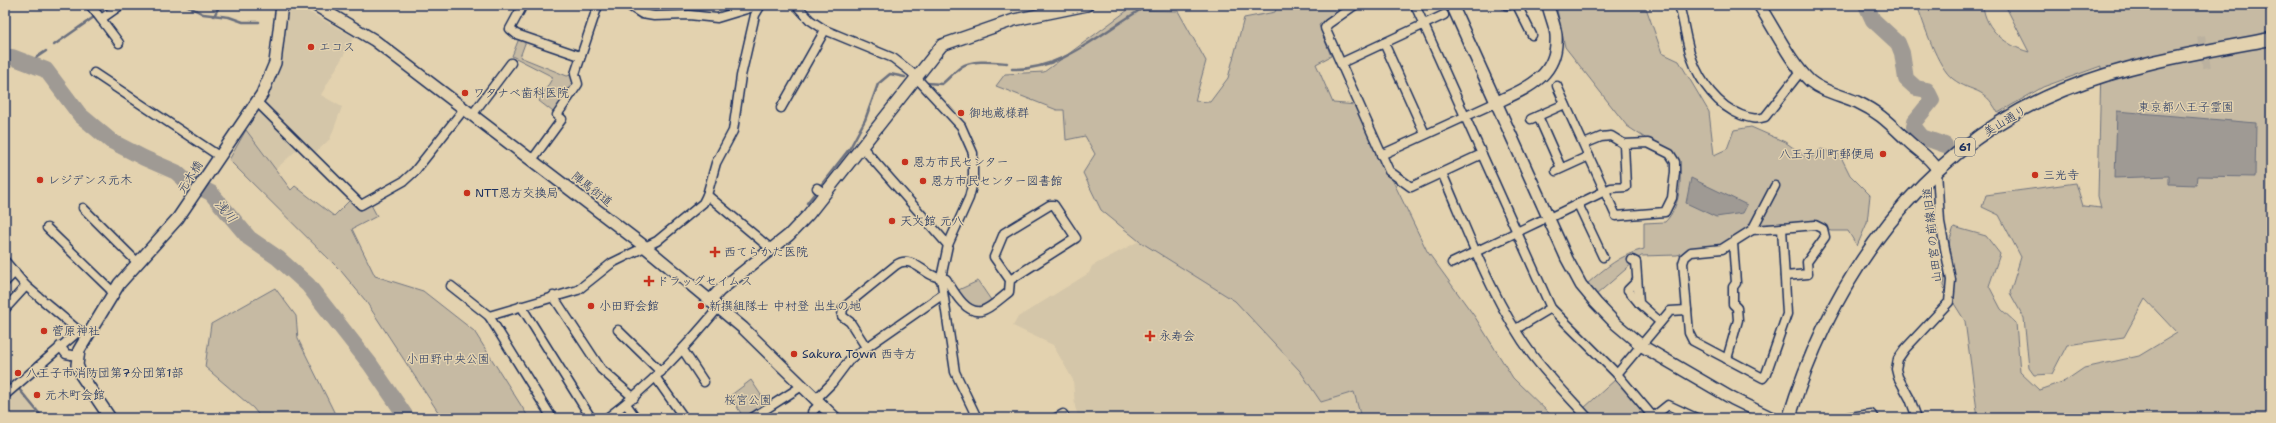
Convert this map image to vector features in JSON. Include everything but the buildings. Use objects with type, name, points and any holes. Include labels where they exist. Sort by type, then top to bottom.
[{"type":"main road","name":"美山通り","points":[[1789,418],[1812,356],[1846,285],[1889,221],[1937,169],[2003,121],[2062,90],[2158,60],[2271,39]]},
{"type":"street","points":[[90,5],[119,43]]},
{"type":"street","points":[[101,19],[121,5]]},
{"type":"street","name":"元木橋","points":[[77,356],[84,332],[137,262],[184,209],[268,84],[275,63],[282,5]]},
{"type":"street","name":"陣馬街道","points":[[315,5],[332,9],[644,246],[715,303],[835,418]]},
{"type":"street","points":[[523,5],[510,29],[516,34],[580,56]]},
{"type":"street","points":[[532,160],[562,119],[557,115],[578,84],[575,74],[597,5]]},
{"type":"street","points":[[628,5],[642,14],[654,16],[689,15],[717,18],[760,5]]},
{"type":"street","points":[[489,316],[553,296],[578,290],[612,263],[644,246],[657,241],[703,203],[707,195],[716,163],[733,131],[742,68],[755,15],[760,5]]},
{"type":"street","points":[[796,5],[806,16],[825,30],[892,58],[916,76],[961,126],[973,153],[973,182],[970,198],[948,245],[941,278],[942,295],[956,372],[977,418]]},
{"type":"street","points":[[607,418],[634,398],[683,350],[715,303],[719,291],[794,230],[821,190],[862,147],[934,53],[951,40],[1014,20],[1087,5]]},
{"type":"street","points":[[1355,5],[1328,24],[1325,28],[1389,171],[1411,187],[1482,154]]},
{"type":"street","points":[[1415,5],[1551,308],[1617,374],[1653,418],[1668,405],[1696,418]]},
{"type":"street","points":[[1452,5],[1497,102],[1544,219],[1581,285],[1616,324],[1642,346],[1733,399],[1772,418]]},
{"type":"street","points":[[1517,5],[1532,35]]},
{"type":"street","points":[[1381,155],[1536,83],[1550,66],[1555,53],[1556,35],[1548,5]]},
{"type":"street","points":[[1679,5],[1692,59],[1710,91],[1733,112],[1750,118],[1765,117],[1801,71]]},
{"type":"street","points":[[1759,5],[1801,71],[1819,87],[1855,101],[1891,123],[1908,141],[1931,158],[1937,169]]},
{"type":"street","points":[[1341,63],[1444,15]]},
{"type":"street","points":[[781,108],[825,30]]},
{"type":"street","points":[[1384,43],[1425,134]]},
{"type":"street","points":[[257,102],[361,205],[404,181],[416,170],[511,62]]},
{"type":"street","points":[[94,73],[219,157]]},
{"type":"street","points":[[1557,86],[1616,216],[1665,212],[1672,198],[1675,162],[1670,154],[1648,144],[1624,144],[1611,136],[1601,137],[1584,144]]},
{"type":"street","points":[[1565,104],[1534,118],[1559,170],[1589,156]]},
{"type":"street","points":[[1452,263],[1605,191],[1626,187],[1624,144]]},
{"type":"street","points":[[862,147],[948,245]]},
{"type":"street","name":"山田宮の前線旧道","points":[[1917,418],[1910,400],[1898,377],[1896,369],[1898,359],[1905,349],[1949,302],[1951,280],[1940,222],[1937,169]]},
{"type":"street","points":[[1442,173],[1498,299],[1534,357],[1588,418]]},
{"type":"street","points":[[1775,186],[1752,230],[1722,249],[1691,252],[1685,257],[1683,263],[1688,333],[1693,341],[1763,378],[1766,374],[1787,314],[1782,228]]},
{"type":"street","points":[[707,195],[771,250]]},
{"type":"street","points":[[1578,204],[1603,257]]},
{"type":"street","points":[[866,347],[850,322],[842,316],[843,308],[902,261],[909,261],[934,276],[946,279],[958,299],[980,311],[1009,292],[1010,280],[994,257],[1004,233],[1050,205],[1054,205],[1076,238],[1010,280]]},
{"type":"street","points":[[83,208],[137,262]]},
{"type":"street","points":[[1752,230],[1815,225],[1823,229],[1825,237],[1807,262],[1808,274],[1785,276]]},
{"type":"street","points":[[47,228],[114,293]]},
{"type":"street","points":[[1727,359],[1738,320],[1737,308],[1733,304],[1733,287],[1736,283],[1733,243]]},
{"type":"street","points":[[5,261],[26,286],[84,332],[60,346],[5,395]]},
{"type":"street","points":[[1634,261],[1637,281],[1628,290],[1638,303],[1660,322]]},
{"type":"street","points":[[5,282],[15,272]]},
{"type":"street","points":[[5,309],[26,286]]},
{"type":"street","points":[[451,286],[489,316],[552,418]]},
{"type":"street","points":[[812,418],[812,412],[818,402],[850,359],[942,295]]},
{"type":"street","points":[[553,296],[601,369],[634,398]]},
{"type":"street","points":[[521,306],[591,418]]},
{"type":"street","points":[[1516,329],[1551,308]]},
{"type":"street","points":[[1617,374],[1670,311],[1687,310]]},
{"type":"street","points":[[618,330],[658,375],[682,415]]},
{"type":"street","points":[[60,346],[66,354],[77,356],[77,365],[81,374],[110,418]]},
{"type":"street","points":[[683,350],[704,382]]},
{"type":"street","points":[[752,418],[802,386]]},
{"type":"street","points":[[626,404],[636,418]]},
{"type":"street","points":[[1056,418],[1063,414],[1065,418]]},
{"type":"street","points":[[1843,418],[1866,414],[1871,414],[1874,418]]},
{"type":"shaded area","points":[[298,6],[354,37],[321,95],[342,107],[330,139],[311,157],[300,147],[276,169],[246,130],[275,83],[281,64],[286,12],[289,8]]},
{"type":"shaded area","points":[[2117,111],[2256,123],[2255,177],[2197,176],[2196,185],[2169,184],[2169,176],[2115,178]]},
{"type":"shaded area","points":[[1691,178],[1747,205],[1743,213],[1716,217],[1686,203]]},
{"type":"shaded area","name":"永寿会","points":[[1139,241],[1235,301],[1300,371],[1321,402],[1354,392],[1360,414],[1358,418],[1079,418],[1075,407],[1073,380],[1053,345],[1013,326],[1018,317],[1089,273],[1092,266]]},
{"type":"shaded area","points":[[17,389],[38,411],[33,418],[5,418],[5,398]]},
{"type":"green space","points":[[637,5],[751,5],[649,16]]},
{"type":"green space","points":[[1277,5],[1345,5],[1319,25],[1331,56],[1316,64],[1333,103],[1356,105],[1427,251],[1475,317],[1513,378],[1554,418],[1358,418],[1360,414],[1354,392],[1321,402],[1300,371],[1235,301],[1139,241],[1101,210],[1083,173],[1095,154],[1085,136],[1066,140],[1064,110],[1057,110],[996,86],[1005,74],[1044,72],[1128,10],[1178,11],[1206,61],[1195,101],[1210,102],[1228,78],[1244,18],[1275,12]]},
{"type":"green space","points":[[1556,5],[1645,5],[1662,53],[1679,61],[1709,112],[1714,155],[1727,149],[1734,130],[1751,127],[1785,142],[1809,159],[1821,149],[1840,155],[1850,175],[1870,195],[1867,223],[1857,246],[1848,231],[1831,231],[1810,224],[1752,229],[1723,249],[1693,251],[1677,255],[1641,256],[1596,295],[1587,284],[1620,258],[1644,249],[1644,223],[1665,222],[1670,216],[1679,193],[1680,176],[1678,160],[1627,126],[1565,47]]},
{"type":"green space","name":"東京都八王子霊園","points":[[1917,5],[1983,5],[1988,22],[1998,36],[2013,46],[2029,52],[2005,5],[2271,5],[2271,418],[1978,418],[1965,321],[1943,286],[1950,239],[1954,227],[1986,236],[2000,254],[1989,286],[2001,309],[2016,323],[2020,372],[2039,390],[2065,381],[2084,368],[2139,356],[2177,333],[2145,299],[2124,337],[2067,345],[2052,374],[2034,375],[2029,368],[2024,318],[2010,293],[2021,257],[1999,215],[1982,207],[1986,195],[2076,183],[2083,206],[2101,208],[2098,196],[2101,66],[2043,87],[1998,113],[1993,104],[1982,94],[1960,84],[1947,73],[1936,55]]},
{"type":"green space","points":[[520,36],[527,38],[520,57],[567,76],[575,74],[578,84],[557,115],[539,101],[553,77],[512,56]]},
{"type":"green space","name":"小田野中央公園","points":[[246,130],[291,190],[295,186],[334,216],[353,197],[361,205],[369,201],[377,216],[352,229],[375,276],[423,291],[474,331],[529,418],[442,418],[365,300],[341,271],[229,160]]},
{"type":"green space","points":[[978,281],[993,303],[980,311],[954,292]]},
{"type":"green space","points":[[275,288],[296,316],[298,339],[337,418],[261,418],[253,408],[205,367],[211,324]]},
{"type":"green space","points":[[1616,379],[1647,418],[1593,418],[1584,408]]},
{"type":"green space","name":"桜宮公園","points":[[751,380],[767,404],[744,418],[730,396]]},
{"type":"waterway","points":[[186,5],[203,14],[229,17],[243,22],[259,22]]},
{"type":"waterway","points":[[214,16],[220,5]]},
{"type":"waterway","points":[[1012,69],[1031,68],[1050,63],[1067,56],[1149,5]]},
{"type":"waterway","points":[[1866,5],[1873,20],[1898,43],[1902,53],[1906,79],[1916,88],[1927,90],[1932,100],[1915,121],[1914,127],[1922,137],[1945,145]]},
{"type":"waterway","points":[[54,45],[94,17]]},
{"type":"waterway","points":[[28,63],[46,51]]},
{"type":"waterway","name":"浅川","points":[[5,57],[12,57],[46,70],[80,115],[111,141],[176,172],[185,180],[211,193],[249,238],[278,258],[308,285],[370,364],[407,418]]},
{"type":"waterway","points":[[926,83],[942,84],[966,64],[977,62],[1007,63]]},
{"type":"waterway","points":[[807,203],[850,148],[865,120],[878,84],[890,74],[905,77]]},
{"type":"waterway","points":[[5,380],[12,385]]},
{"type":"waterway","points":[[19,389],[43,418]]},
{"type":"tunnel","points":[[2201,36],[2207,68]]},
{"type":"place","name":"エコス","points":[[311,47]]},
{"type":"place","name":"ワタナベ歯科医院","points":[[465,93]]},
{"type":"place","name":"御地蔵様群","points":[[961,113]]},
{"type":"place","name":"八王子川町郵便局","points":[[1883,154]]},
{"type":"place","name":"恩方市民センター","points":[[905,162]]},
{"type":"place","name":"三光寺","points":[[2035,175]]},
{"type":"place","name":"レジデンス元木","points":[[40,180]]},
{"type":"place","name":"恩方市民センター図書館","points":[[923,181]]},
{"type":"place","name":"NTT恩方交換局","points":[[467,193]]},
{"type":"place","name":"天文館 元八","points":[[892,221]]},
{"type":"place","name":"西てらかた医院","points":[[715,252]]},
{"type":"place","name":"ドラッグセイムス","points":[[649,281]]},
{"type":"place","name":"小田野会館","points":[[591,306]]},
{"type":"place","name":"新撰組隊士 中村登 出生の地","points":[[701,306]]},
{"type":"place","name":"菅原神社","points":[[44,331]]},
{"type":"place","name":"永寿会","points":[[1150,336]]},
{"type":"place","name":"Sakura Town 西寺方","points":[[794,354]]},
{"type":"place","name":"八王子市消防団第7分団第1部","points":[[18,373]]},
{"type":"place","name":"元木町会館","points":[[37,395]]}]
